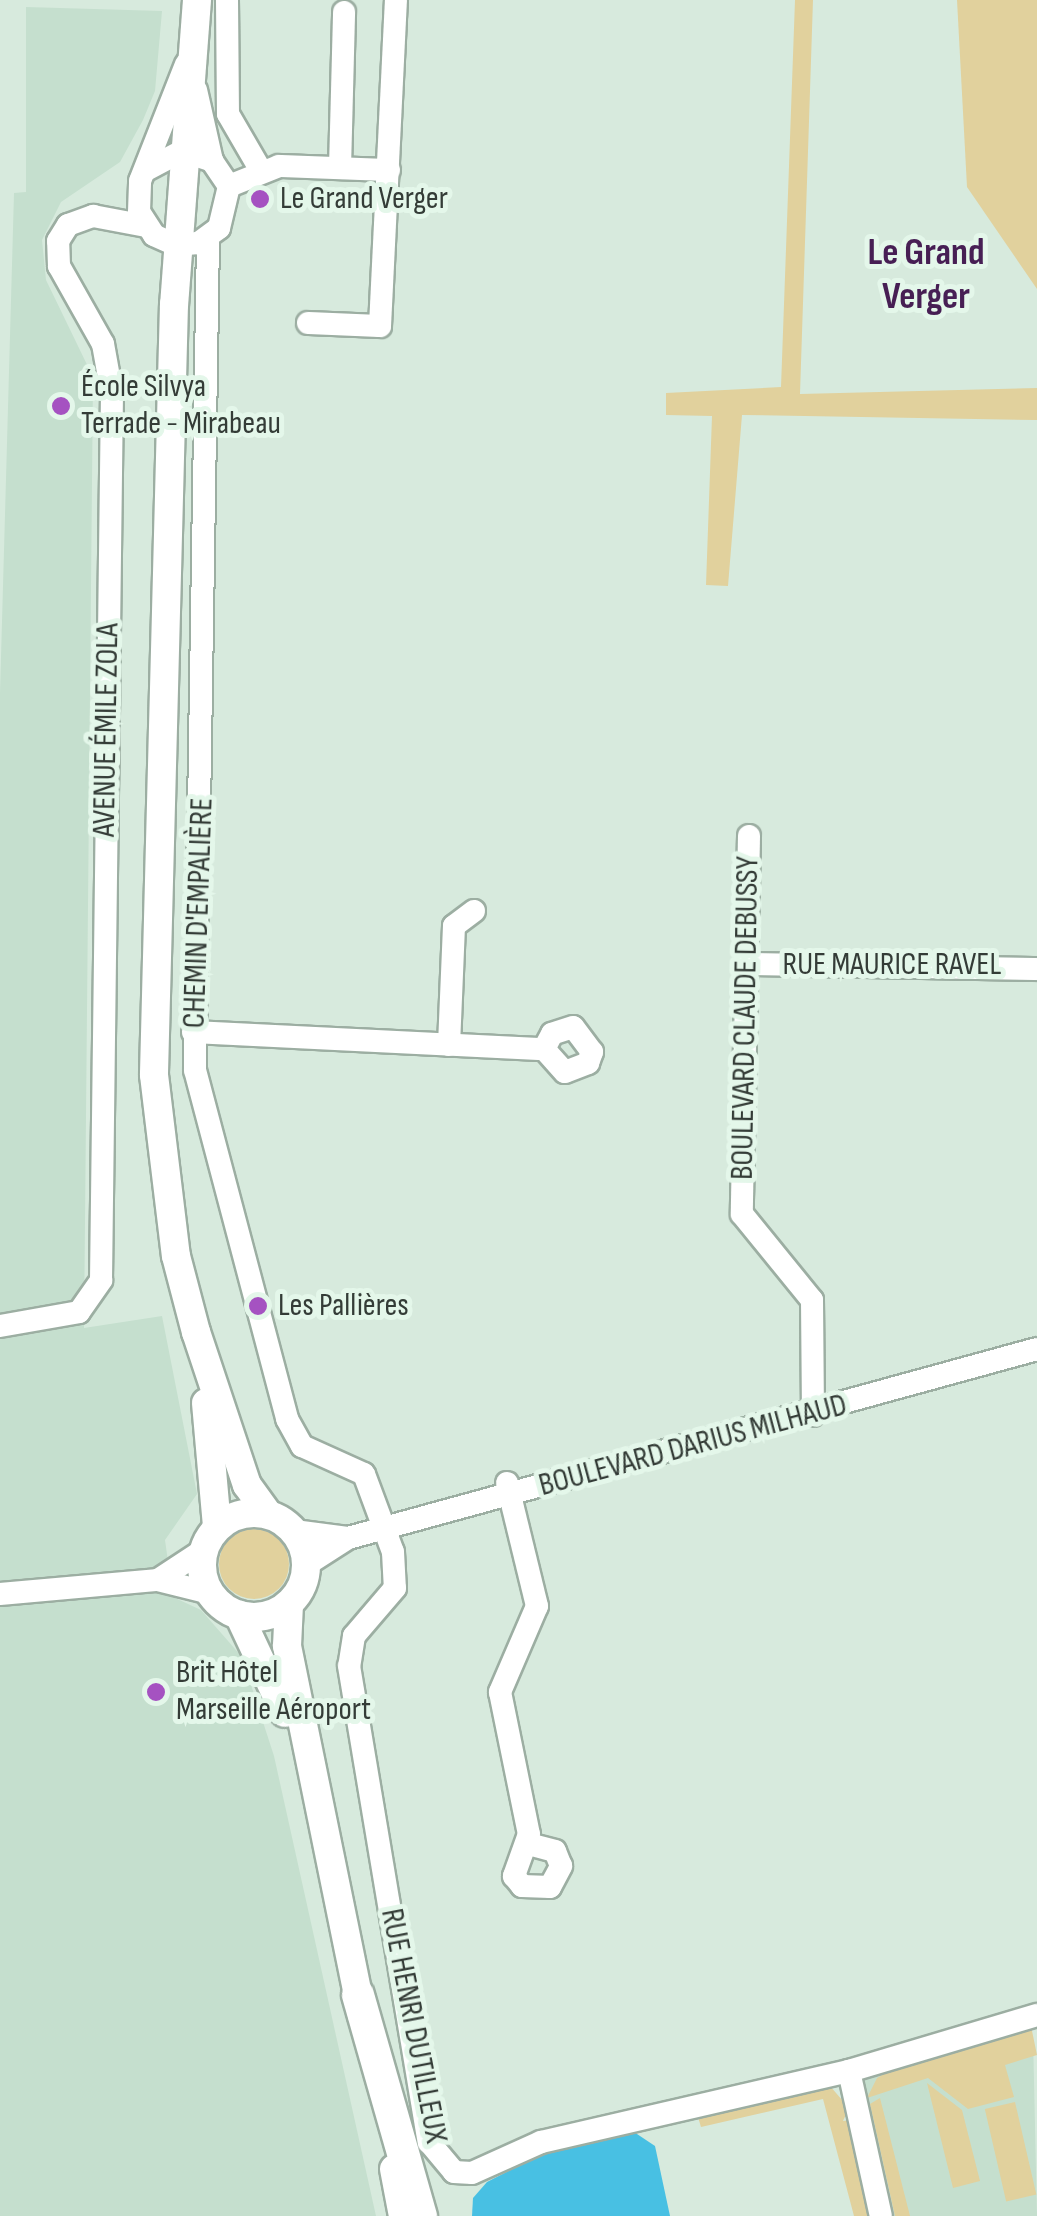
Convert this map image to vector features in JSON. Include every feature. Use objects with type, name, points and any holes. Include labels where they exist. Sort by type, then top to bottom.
[{"type":"highway","points":[[358,1995],[421,2216]]},
{"type":"main road","points":[[197,0],[188,58],[176,244],[154,1075],[176,1256],[196,1332],[247,1484],[268,1514],[294,1531],[306,1564],[289,1604],[287,1646],[317,1810],[403,2216]]},
{"type":"main road","points":[[196,1332],[220,1498],[211,1538],[210,1593],[239,1615],[281,1698],[317,1810]]},
{"type":"main road","points":[[211,1538],[240,1514],[268,1514]]},
{"type":"main road","points":[[239,1615],[289,1604]]},
{"type":"street","points":[[227,0],[228,114],[261,171]]},
{"type":"street","points":[[308,322],[380,326],[396,0]]},
{"type":"street","points":[[340,168],[344,12]]},
{"type":"street","points":[[93,216],[146,226],[176,244],[208,238],[227,216],[228,186],[212,161],[188,58]]},
{"type":"street","points":[[146,226],[143,176],[188,58]]},
{"type":"street","points":[[93,216],[182,151],[212,161]]},
{"type":"street","points":[[228,186],[261,171],[389,170]]},
{"type":"street","name":"AVENUE ÉMILE ZOLA","points":[[0,1326],[70,1316],[96,1294],[102,1268],[112,394],[104,344],[59,266],[58,241],[68,225],[93,216]]},
{"type":"street","name":"CHEMIN D'EMPALIÈRE","points":[[208,238],[195,1070],[287,1419],[302,1446],[364,1474],[386,1527]]},
{"type":"street","name":"BOULEVARD CLAUDE DEBUSSY","points":[[749,836],[742,1214],[812,1300],[813,1415]]},
{"type":"street","points":[[449,1045],[454,926],[474,911]]},
{"type":"street","name":"RUE MAURICE RAVEL","points":[[748,964],[1037,969]]},
{"type":"street","points":[[193,1032],[544,1049]]},
{"type":"street","name":"BOULEVARD DARIUS MILHAUD","points":[[306,1564],[348,1538],[508,1487],[813,1415],[1037,1349]]},
{"type":"street","points":[[508,1487],[537,1606],[499,1707],[528,1844]]},
{"type":"street","name":"RUE HENRI DUTILLEUX","points":[[386,1527],[394,1588],[354,1636],[349,1666],[437,2157],[454,2172],[472,2173],[541,2142],[849,2071],[1037,2015]]},
{"type":"street","name":"BOULEVARD DARIUS MILHAUD","points":[[294,1531],[348,1538]]},
{"type":"street","points":[[158,1580],[211,1538]]},
{"type":"street","points":[[0,1594],[158,1580],[210,1593]]},
{"type":"street","points":[[849,2071],[882,2216]]},
{"type":"shaded area","points":[[795,0],[813,0],[800,394],[1037,388],[1037,420],[742,415],[728,586],[706,585],[712,416],[666,415],[666,393],[781,387]]},
{"type":"shaded area","points":[[957,0],[1037,0],[1037,289],[967,187]]},
{"type":"shaded area","points":[[26,7],[162,11],[155,91],[143,120],[120,162],[61,202],[42,240],[46,280],[93,377],[84,1328],[162,1316],[197,1494],[165,1540],[173,1597],[201,1610],[242,1657],[274,1756],[376,2216],[0,2216],[0,693],[14,193],[26,192]]},
{"type":"shaded area","points":[[254,1529],[278,1540],[289,1564],[278,1588],[254,1599],[230,1588],[219,1564],[230,1540]]},
{"type":"shaded area","points":[[1031,2026],[1037,2055],[1005,2065],[1014,2097],[968,2109],[928,2078],[867,2098],[877,2078],[899,2065]]},
{"type":"shaded area","points":[[1033,2036],[1037,2216],[874,2216],[840,2078]]},
{"type":"shaded area","points":[[927,2083],[962,2110],[980,2181],[953,2188]]},
{"type":"shaded area","points":[[830,2086],[849,2108],[843,2121],[851,2120],[875,2216],[854,2216],[823,2099],[701,2127],[697,2114]]},
{"type":"shaded area","points":[[880,2098],[910,2216],[895,2216],[870,2104]]},
{"type":"shaded area","points":[[1015,2102],[1036,2195],[1006,2202],[985,2109]]},
{"type":"water","points":[[634,2132],[655,2146],[670,2216],[472,2216],[473,2198],[487,2182],[548,2151]]},
{"type":"place","name":"Le Grand Verger","points":[[260,199]]},
{"type":"place","name":"École Silvya Terrade - Mirabeau","points":[[61,406]]},
{"type":"place","name":"Les Pallières","points":[[258,1306]]},
{"type":"place","name":"Brit Hôtel Marseille Aéroport","points":[[156,1692]]},
{"type":"district","name":"Le Grand Verger","points":[[926,275]]}]
